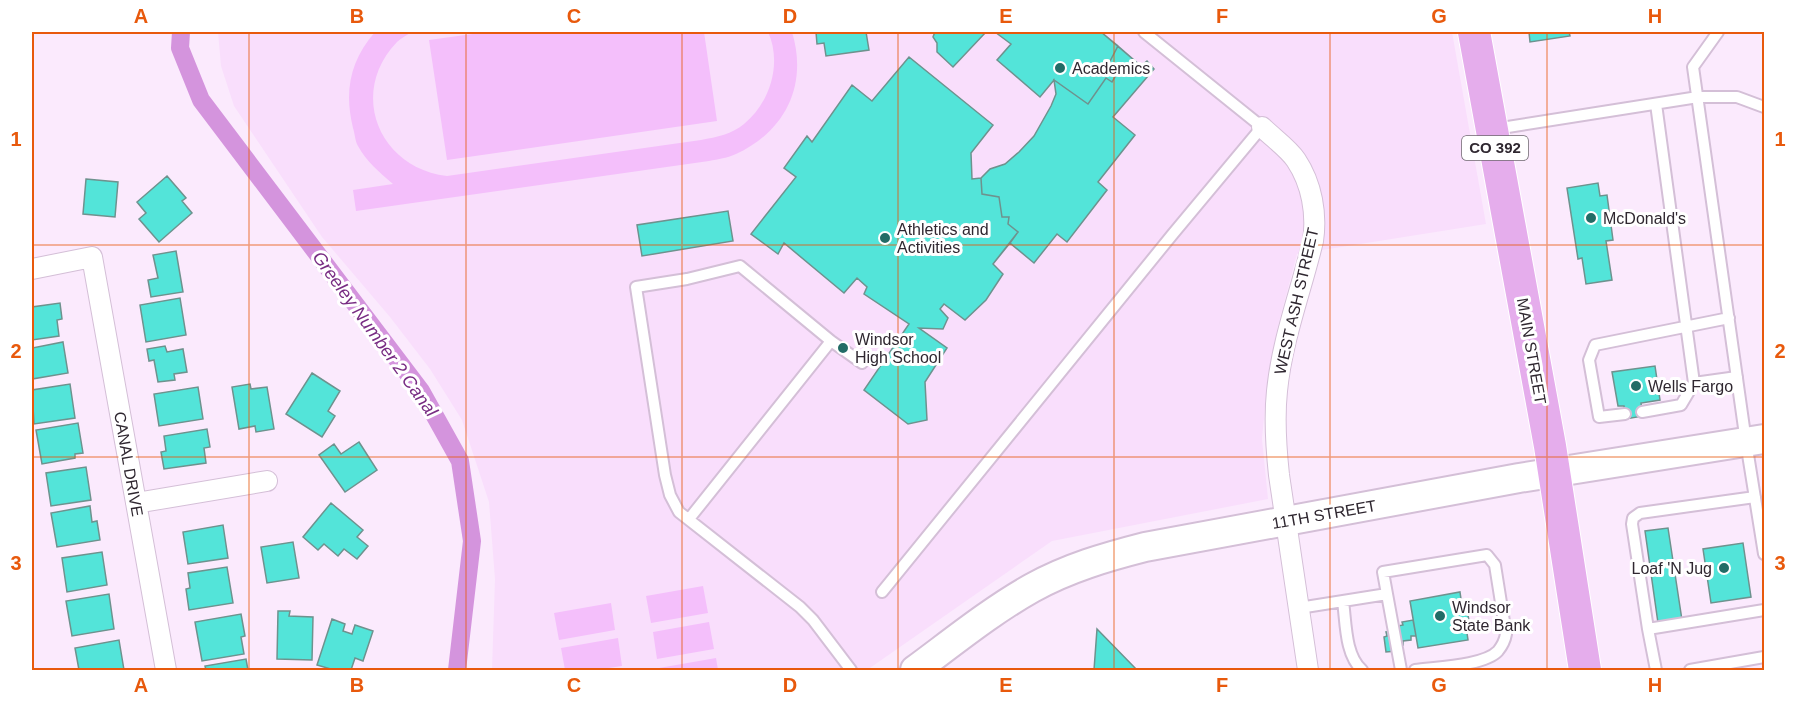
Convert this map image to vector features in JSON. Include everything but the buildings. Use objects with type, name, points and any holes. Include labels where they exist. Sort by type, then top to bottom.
[{"type":"main road","name":"MAIN STREET","points":[[1474,32],[1554,472],[1586,670]]},
{"type":"street","name":"WEST ASH STREET","points":[[1262,127],[1295,159],[1306,180],[1313,204],[1315,227],[1309,259],[1282,359],[1277,388],[1276,446],[1308,670]]},
{"type":"street","name":"CANAL DRIVE","points":[[32,269],[92,257],[166,670]]},
{"type":"street","name":"11TH STREET","points":[[915,670],[994,612],[1032,588],[1067,571],[1105,557],[1145,547],[1554,472],[1755,440]]},
{"type":"street","points":[[136,503],[267,481]]},
{"type":"lane","points":[[882,592],[1262,127],[1144,32]]},
{"type":"lane","points":[[1718,32],[1693,67],[1737,376],[1755,440],[1755,497],[1764,554]]},
{"type":"lane","points":[[1492,130],[1698,97],[1737,97],[1764,107]]},
{"type":"lane","points":[[1642,411],[1681,405],[1694,383],[1656,104]]},
{"type":"lane","points":[[851,670],[813,620],[800,607],[679,512],[667,485],[636,287],[687,279],[740,266],[831,341],[862,363]]},
{"type":"lane","points":[[1625,414],[1599,417],[1589,360],[1594,345],[1729,318]]},
{"type":"lane","points":[[689,519],[831,341]]},
{"type":"lane","points":[[1694,383],[1737,376]]},
{"type":"lane","points":[[1656,670],[1632,524],[1634,518],[1646,512],[1755,497]]},
{"type":"lane","points":[[1401,670],[1383,572],[1487,555],[1495,565],[1506,634],[1497,652],[1486,659],[1415,670]]},
{"type":"lane","points":[[1299,608],[1387,594]]},
{"type":"lane","points":[[1343,601],[1350,651],[1362,670]]},
{"type":"lane","points":[[1648,628],[1764,610]]},
{"type":"lane","points":[[1690,670],[1732,667],[1764,657]]},
{"type":"shaded area","name":"Windsor High School","points":[[218,32],[1452,32],[1486,224],[1297,254],[1268,374],[1262,439],[1268,499],[1052,541],[867,670],[492,670],[495,579],[489,502],[462,420],[430,369],[390,317],[322,237],[234,106],[221,66]]},
{"type":"shaded area","points":[[375,32],[412,32],[397,42],[382,62],[375,83],[373,105],[378,125],[388,144],[404,159],[423,170],[447,176],[701,140],[729,133],[753,115],[767,93],[774,68],[772,44],[768,32],[792,32],[797,70],[789,104],[780,119],[768,133],[730,156],[709,161],[356,211],[353,190],[393,184],[374,167],[361,151],[356,142],[350,114],[351,77],[360,54]]},
{"type":"shaded area","points":[[487,32],[704,32],[717,121],[447,160],[429,40]]},
{"type":"shaded area","points":[[703,586],[708,613],[651,623],[646,596]]},
{"type":"shaded area","points":[[611,603],[615,630],[559,640],[554,613]]},
{"type":"shaded area","points":[[709,622],[714,649],[657,659],[653,632]]},
{"type":"shaded area","points":[[618,638],[622,666],[595,670],[565,670],[561,648]]},
{"type":"shaded area","points":[[716,658],[718,670],[659,670],[659,668]]},
{"type":"waterway","name":"Greeley Number 2 Canal","points":[[181,32],[180,48],[201,100],[421,391],[460,461],[472,541],[457,670]]},
{"type":"place","name":"Academics","points":[[1060,68]]},
{"type":"place","name":"McDonald's","points":[[1591,218]]},
{"type":"place","name":"Athletics and Activities","points":[[885,238]]},
{"type":"place","name":"Windsor High School","points":[[843,348]]},
{"type":"place","name":"Wells Fargo","points":[[1636,386]]},
{"type":"place","name":"Loaf 'N Jug","points":[[1724,568]]},
{"type":"place","name":"Windsor State Bank","points":[[1440,616]]}]
